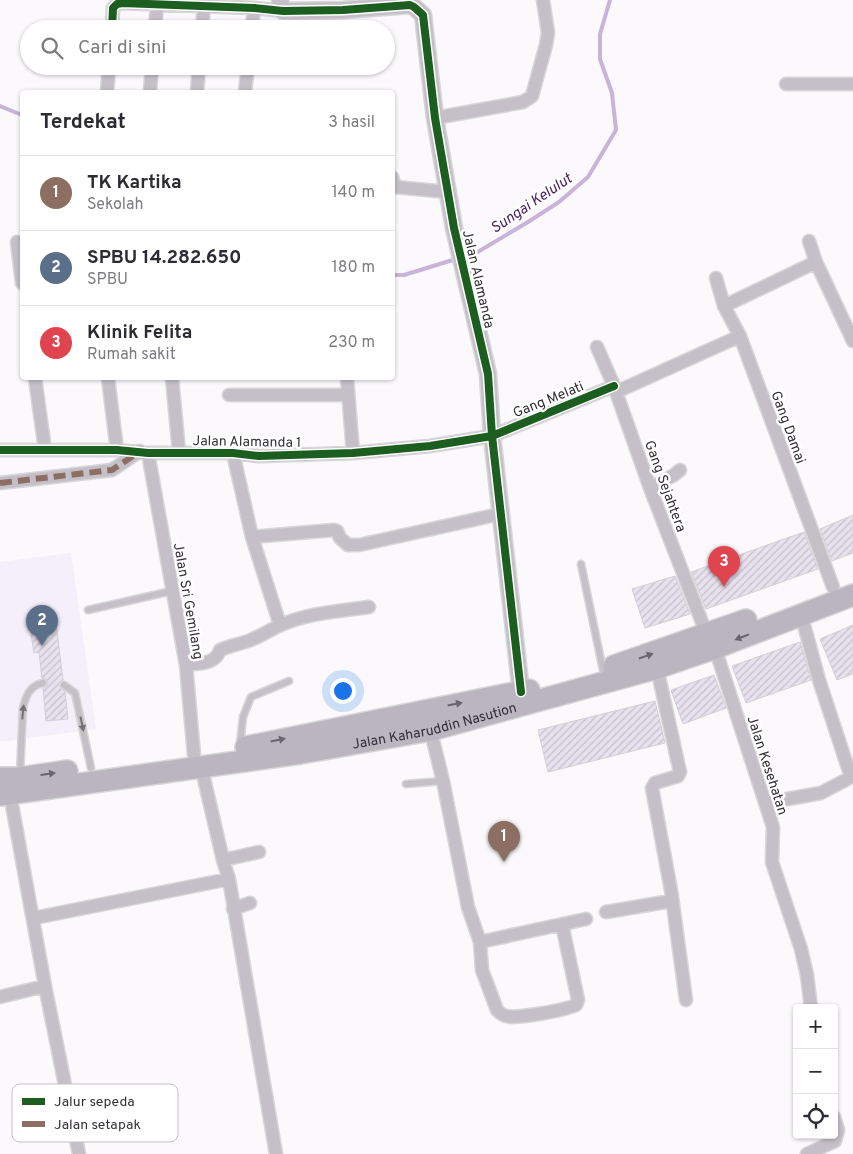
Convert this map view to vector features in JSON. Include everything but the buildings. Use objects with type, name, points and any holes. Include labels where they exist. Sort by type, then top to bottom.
[{"type":"highway","name":"Jalan Kaharuddin Nasution","points":[[8,786],[91,768],[301,753],[428,720],[657,668],[832,587],[853,580]]},
{"type":"highway","name":"Jalan Kaharuddin Nasution","points":[[8,786],[198,761],[240,748],[428,720],[520,692],[711,642],[802,614],[853,595]]},
{"type":"street","points":[[435,118],[523,102],[532,96],[544,58],[548,34],[543,0]]},
{"type":"street","points":[[113,20],[115,6],[122,3],[177,3],[204,6],[223,3],[254,8],[281,5]]},
{"type":"street","points":[[156,20],[157,4]]},
{"type":"street","name":"Jalan Alamanda","points":[[281,5],[417,5],[423,15],[435,118],[448,192],[488,374],[492,436],[520,692]]},
{"type":"street","points":[[203,20],[204,6]]},
{"type":"street","points":[[253,20],[254,8]]},
{"type":"street","points":[[106,90],[108,75]]},
{"type":"street","points":[[150,90],[151,75]]},
{"type":"street","points":[[197,90],[198,75]]},
{"type":"street","points":[[245,90],[247,75]]},
{"type":"street","points":[[786,84],[853,84]]},
{"type":"street","points":[[395,186],[448,192]]},
{"type":"street","points":[[808,241],[853,341]]},
{"type":"street","points":[[17,242],[20,267]]},
{"type":"street","points":[[724,306],[816,262]]},
{"type":"street","name":"Gang Damai","points":[[716,278],[724,306],[740,336],[832,587]]},
{"type":"street","name":"Gang Melati","points":[[492,436],[615,389],[740,336]]},
{"type":"street","name":"Gang Sejahtera","points":[[597,347],[615,389],[650,488],[711,642]]},
{"type":"street","points":[[35,380],[45,450]]},
{"type":"street","points":[[108,380],[117,450]]},
{"type":"street","points":[[172,380],[179,452]]},
{"type":"street","points":[[347,380],[353,453]]},
{"type":"street","points":[[229,394],[347,395]]},
{"type":"street","name":"Jalan Alamanda 1","points":[[0,450],[117,450],[233,453],[259,456],[353,453],[430,446],[492,436]]},
{"type":"street","points":[[0,483],[112,470],[144,452]]},
{"type":"street","name":"Jalan Sri Gemilang","points":[[144,452],[186,665],[198,761],[229,880],[276,1154]]},
{"type":"street","points":[[233,453],[252,537],[280,625]]},
{"type":"street","points":[[650,488],[674,476],[680,470]]},
{"type":"street","points":[[252,537],[334,530],[337,531],[340,538],[348,545],[359,545],[500,514]]},
{"type":"street","points":[[186,665],[209,662],[218,657],[220,650],[266,634],[280,625],[327,613],[369,607]]},
{"type":"street","points":[[765,803],[820,793],[852,776],[818,680],[802,614]]},
{"type":"street","name":"Jalan Kesehatan","points":[[711,642],[773,827],[772,862],[801,949],[811,1004]]},
{"type":"street","points":[[657,668],[680,772],[678,776],[655,782],[652,788],[671,890],[686,1000]]},
{"type":"street","points":[[428,720],[443,781],[468,908],[480,942],[482,970],[497,1010],[501,1014],[512,1017],[576,1005],[578,1000],[562,924]]},
{"type":"street","points":[[8,786],[65,1084]]},
{"type":"street","points":[[223,860],[260,852]]},
{"type":"street","points":[[34,918],[229,880]]},
{"type":"street","points":[[606,912],[671,901]]},
{"type":"street","points":[[233,909],[250,903]]},
{"type":"street","points":[[480,942],[586,919]]},
{"type":"street","points":[[0,996],[18,994],[45,986]]},
{"type":"street","points":[[813,1153],[836,1139]]},
{"type":"lane","points":[[581,564],[603,670]]},
{"type":"lane","points":[[88,610],[172,591]]},
{"type":"lane","points":[[240,748],[243,717],[251,697],[289,681]]},
{"type":"lane","points":[[8,786],[24,702],[31,688],[42,683]]},
{"type":"lane","points":[[64,686],[75,693],[91,768]]},
{"type":"lane","points":[[406,784],[443,781]]},
{"type":"shaded area","points":[[71,553],[96,729],[0,742],[0,562]]},
{"type":"waterway","name":"Sungai Kelulut","points":[[466,256],[476,253],[559,202],[588,177],[616,130],[612,93],[600,59],[600,34],[610,0]]},
{"type":"waterway","name":"Sungai Kelulut","points":[[0,106],[20,114]]},
{"type":"waterway","name":"Sungai Kelulut","points":[[395,275],[404,275],[456,259]]},
{"type":"marked path","points":[[0,483],[112,470],[139,452]]},
{"type":"cycle path","points":[[112,20],[113,8],[117,4],[122,3],[254,8],[283,11],[343,10],[410,5],[423,15],[435,118],[454,228],[488,374],[492,436],[521,692]]},
{"type":"cycle path","points":[[0,450],[117,450],[148,453],[233,453],[259,456],[353,453],[430,446],[492,436],[614,386]]},
{"type":"place","name":"Klinik Felita","points":[[724,587]]},
{"type":"place","name":"SPBU 14.282.650","points":[[42,646]]},
{"type":"place","name":"TK Kartika","points":[[504,862]]}]
